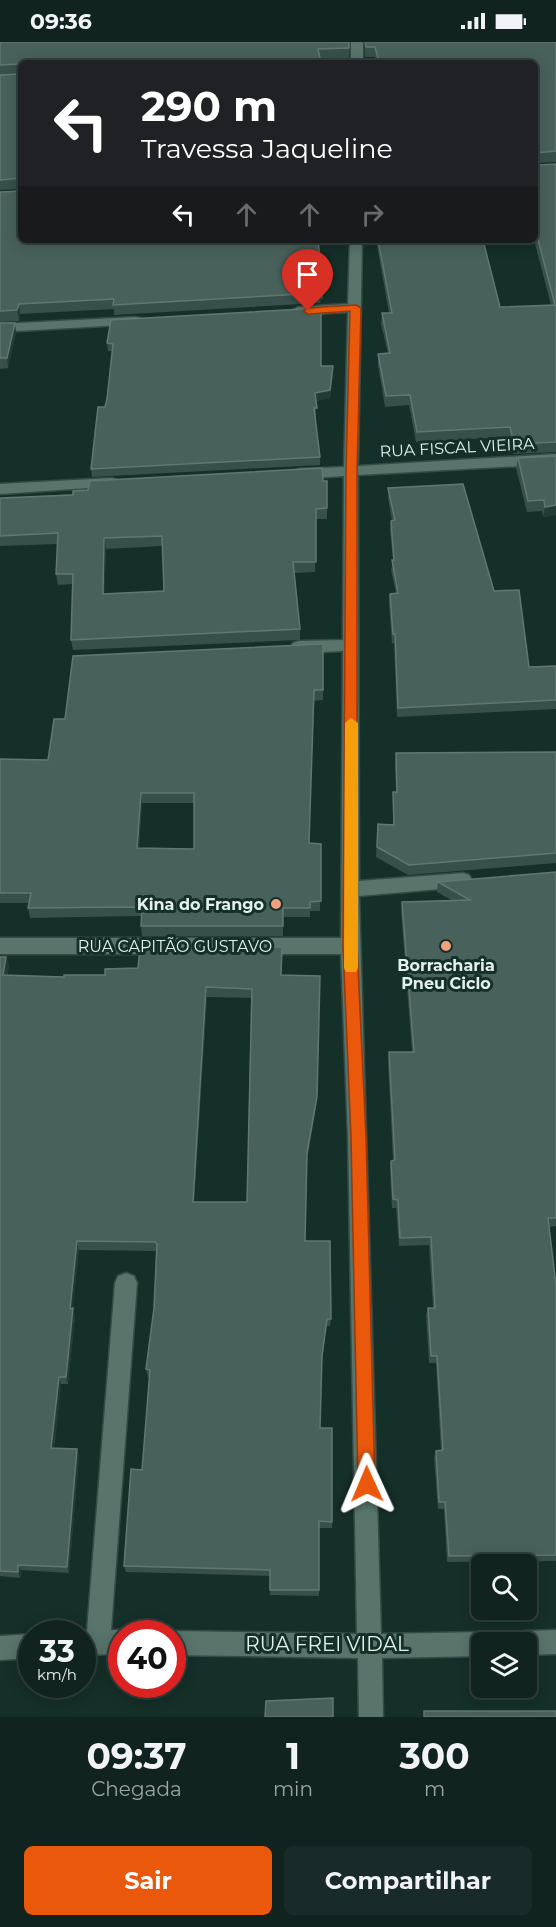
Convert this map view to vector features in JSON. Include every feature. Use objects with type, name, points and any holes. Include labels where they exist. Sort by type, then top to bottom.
[{"type":"street","points":[[357,42],[357,60]]},
{"type":"street","points":[[356,243],[351,471],[350,946],[358,1137],[371,1717]]},
{"type":"street","points":[[285,312],[356,308]]},
{"type":"street","points":[[0,328],[154,320]]},
{"type":"street","name":"RUA FISCAL VIEIRA","points":[[285,474],[556,459]]},
{"type":"street","points":[[0,489],[131,482]]},
{"type":"street","points":[[285,648],[351,645]]},
{"type":"street","points":[[351,889],[476,879]]},
{"type":"street","name":"RUA CAPITÃO GUSTAVO","points":[[0,946],[350,946]]},
{"type":"street","points":[[101,1642],[126,1283]]},
{"type":"street","points":[[537,1643],[556,1642]]},
{"type":"street","name":"RUA FREI VIDAL","points":[[186,1643],[370,1646],[471,1644]]},
{"type":"street","points":[[0,1648],[18,1647]]},
{"type":"building","points":[[0,42],[349,42],[349,48],[318,49],[320,60],[18,60],[18,64],[0,65]]},
{"type":"building","points":[[365,42],[556,42],[556,151],[538,153],[538,60],[378,60],[375,47],[366,47]]},
{"type":"building","points":[[18,74],[18,178],[0,180],[0,75]]},
{"type":"building","points":[[556,164],[556,442],[514,444],[510,427],[417,432],[410,395],[386,396],[378,354],[390,353],[382,313],[392,313],[379,243],[484,243],[500,307],[555,305],[538,240],[538,165]]},
{"type":"building","points":[[18,191],[18,243],[318,243],[323,288],[321,288],[321,293],[113,305],[114,299],[19,304],[17,310],[0,311],[0,192]]},
{"type":"building","points":[[321,308],[321,366],[333,366],[330,390],[315,393],[317,408],[314,408],[320,457],[91,469],[98,407],[105,407],[107,399],[113,344],[107,343],[111,320]]},
{"type":"building","points":[[0,323],[15,323],[7,358],[0,358]]},
{"type":"building","points":[[556,456],[556,505],[545,507],[544,500],[528,501],[518,458]]},
{"type":"building","points":[[322,468],[323,481],[327,481],[327,508],[316,509],[316,562],[293,562],[300,629],[71,640],[73,574],[56,574],[58,533],[0,536],[0,498],[73,495],[73,491],[88,490],[90,481]],"holes":[[[162,536],[164,591],[103,594],[104,538]]]},
{"type":"building","points":[[463,484],[494,591],[519,590],[529,667],[556,666],[556,700],[398,708],[395,634],[393,634],[390,594],[398,593],[392,560],[394,560],[391,521],[395,520],[388,488]]},
{"type":"building","points":[[323,644],[323,690],[314,690],[309,843],[321,844],[321,901],[310,902],[310,908],[283,908],[283,926],[141,926],[142,908],[138,907],[28,908],[31,893],[0,893],[0,759],[48,760],[54,719],[65,719],[73,656]],"holes":[[[141,793],[194,793],[194,849],[137,848]]]},
{"type":"building","points":[[556,752],[556,853],[409,865],[377,847],[378,824],[394,825],[393,792],[397,792],[396,753]]},
{"type":"building","points":[[556,872],[556,1218],[548,1218],[556,1285],[556,1555],[449,1556],[445,1502],[439,1502],[436,1451],[443,1450],[437,1356],[431,1356],[428,1308],[435,1308],[431,1237],[400,1238],[398,1200],[393,1199],[391,1161],[395,1160],[389,1052],[414,1052],[402,902],[470,900],[438,882]]},
{"type":"building","points":[[140,947],[282,947],[281,975],[320,976],[317,1097],[307,1153],[305,1241],[330,1241],[331,1319],[327,1319],[322,1356],[320,1428],[332,1428],[332,1522],[319,1521],[319,1590],[270,1590],[270,1570],[124,1566],[131,1469],[142,1470],[150,1370],[146,1369],[154,1308],[157,1244],[155,1242],[77,1241],[66,1377],[59,1377],[51,1448],[77,1449],[67,1567],[18,1565],[18,1572],[0,1571],[0,957],[6,957],[3,975],[64,977],[64,975],[105,975],[105,969],[138,968]],"holes":[[[206,987],[252,989],[247,1202],[193,1202]]]},
{"type":"building","points":[[333,1698],[333,1717],[265,1717],[266,1701]]},
{"type":"building","points":[[424,1711],[556,1711],[556,1717],[424,1717]]},
{"type":"slow traffic","points":[[351,723],[351,968]]},
{"type":"place","name":"Kina do Frango","points":[[276,904]]},
{"type":"place","name":"Borracharia Pneu Ciclo","points":[[446,946]]},
{"type":"route","points":[[308,311],[356,308],[351,471],[350,946],[358,1137],[367,1484]]}]
